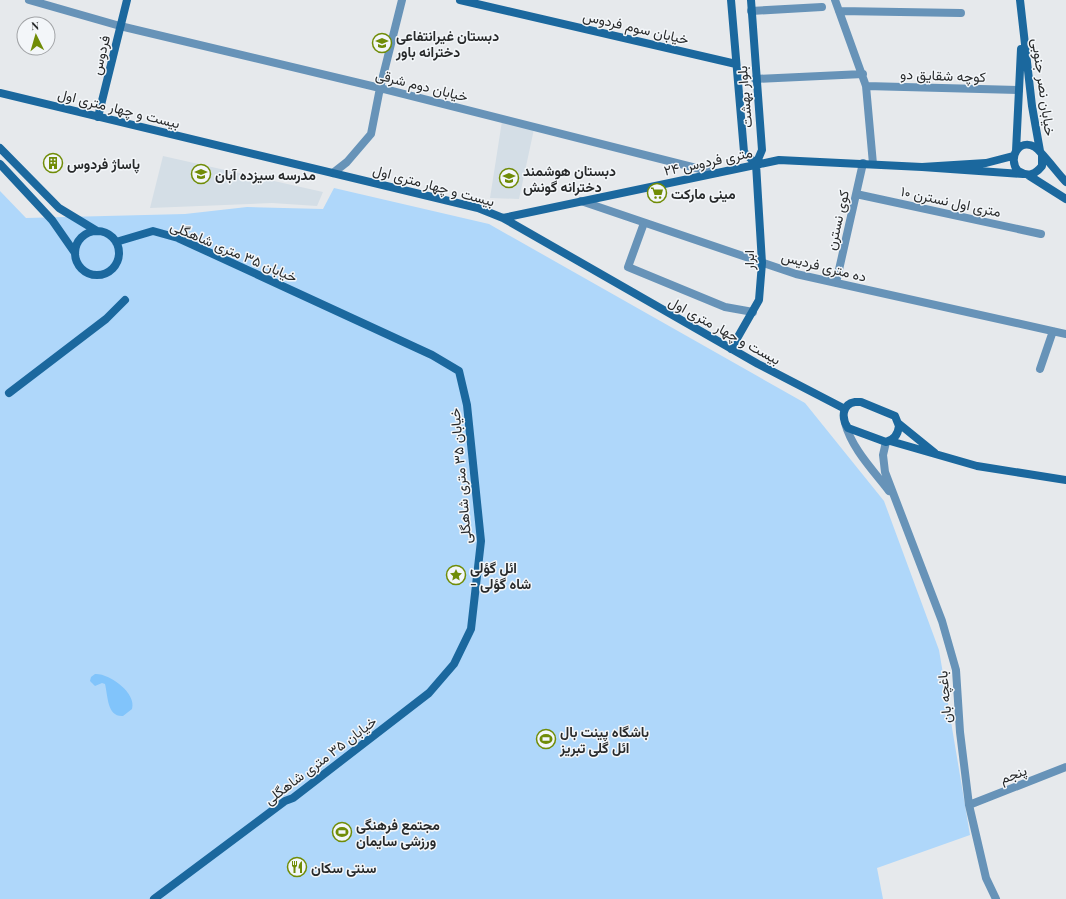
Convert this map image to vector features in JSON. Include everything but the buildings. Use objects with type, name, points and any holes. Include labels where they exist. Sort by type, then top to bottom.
[{"type":"main road","name":"فردوس","points":[[98,117],[127,0]]},
{"type":"main road","name":"خیابان سوم فردوس","points":[[460,0],[736,64]]},
{"type":"main road","name":"بلوار بهشت","points":[[731,0],[744,152],[756,164],[762,150],[751,0]]},
{"type":"main road","name":"خیابان نصر جنوبی","points":[[1020,0],[1032,106],[1041,153]]},
{"type":"main road","name":"خیابان نصر جنوبی","points":[[1015,154],[1022,26]]},
{"type":"main road","name":"بیست و چهار متری اول","points":[[0,93],[478,208],[503,218],[732,349],[845,409]]},
{"type":"main road","points":[[1066,182],[1041,153],[1030,145],[1025,145],[1015,154],[1015,167],[1066,199]]},
{"type":"main road","points":[[0,148],[59,208],[97,231],[105,233],[116,242],[118,248],[117,261],[114,267],[103,274],[96,275],[84,270],[76,260],[75,253],[76,246],[84,235],[97,231]]},
{"type":"main road","points":[[1026,175],[1038,171],[1043,161],[1041,153]]},
{"type":"main road","name":"۲۴ متری فردوس","points":[[922,167],[986,163],[1015,154]]},
{"type":"main road","name":"۲۴ متری فردوس","points":[[503,218],[779,160],[863,163],[1026,175]]},
{"type":"main road","points":[[0,164],[52,220],[75,253]]},
{"type":"main road","name":"ابرار","points":[[732,349],[759,300],[762,262],[756,164]]},
{"type":"main road","name":"خیابان ۳۵ متری شاهگلی","points":[[116,242],[153,231],[178,238],[432,355],[459,371],[467,405],[481,541],[471,629],[454,664],[429,693],[293,798],[286,801],[154,899]]},
{"type":"main road","points":[[9,393],[106,319],[125,300]]},
{"type":"main road","points":[[939,456],[898,423],[894,416],[890,413],[861,402],[851,403],[845,409],[843,418],[845,423],[852,431],[888,442],[939,456],[977,466],[1066,480]]},
{"type":"main road","points":[[888,442],[898,431],[898,423]]},
{"type":"street","name":"خیابان دوم شرقی","points":[[29,0],[120,26],[380,88],[716,173]]},
{"type":"street","points":[[333,173],[347,162],[371,134],[380,88],[402,0]]},
{"type":"street","points":[[835,0],[863,74],[866,86],[873,164]]},
{"type":"street","points":[[751,11],[822,7]]},
{"type":"street","points":[[839,11],[961,13]]},
{"type":"street","points":[[756,79],[863,74]]},
{"type":"street","name":"کوچه شقایق دو","points":[[866,86],[1019,90]]},
{"type":"street","name":"کوی نسترن","points":[[836,283],[863,163]]},
{"type":"street","name":"۱۰ متری اول نسترن","points":[[856,194],[1041,234]]},
{"type":"street","name":"ده متری فردیس","points":[[581,201],[796,274],[1066,334]]},
{"type":"street","points":[[644,223],[628,267],[725,307],[753,312]]},
{"type":"street","points":[[1040,369],[1053,331]]},
{"type":"street","points":[[845,423],[848,434],[856,448],[894,498]]},
{"type":"street","points":[[888,442],[883,455],[885,472],[894,498]]},
{"type":"street","name":"باغچه بان","points":[[894,498],[942,622],[956,670],[960,732],[969,805],[986,878],[996,899]]},
{"type":"street","name":"پنجم","points":[[969,805],[1066,767]]},
{"type":"shaded area","name":"دبستان هوشمند دخترانه گونش","points":[[502,121],[534,129],[519,199],[490,198]]},
{"type":"shaded area","name":"مدرسه سیزده آبان","points":[[163,156],[323,192],[317,206],[272,203],[150,208]]},
{"type":"shaded area","name":"ائل گؤلی - شاه گؤلی","points":[[334,188],[489,224],[805,403],[884,501],[939,650],[970,835],[877,868],[883,899],[0,899],[0,191],[26,218],[185,214],[247,207],[323,209]]},
{"type":"shaded area","points":[[95,674],[107,677],[121,685],[130,697],[132,709],[123,716],[114,713],[109,705],[105,684],[102,683],[95,686],[90,681],[91,677]]},
{"type":"place","name":"دبستان غیرانتفاعی دخترانه باور","points":[[382,43]]},
{"type":"place","name":"پاساژ فردوس","points":[[53,163]]},
{"type":"place","name":"مدرسه سیزده آبان","points":[[201,174]]},
{"type":"place","name":"دبستان هوشمند دخترانه گونش","points":[[509,178]]},
{"type":"place","name":"مینی مارکت","points":[[657,193]]},
{"type":"place","name":"ائل گؤلی - شاه گؤلی","points":[[456,575]]},
{"type":"place","name":"باشگاه پینت بال ائل گلی تبریز","points":[[546,739]]},
{"type":"place","name":"مجتمع فرهنگی ورزشی سایمان","points":[[342,832]]},
{"type":"place","name":"سنتی سکان","points":[[297,867]]}]
